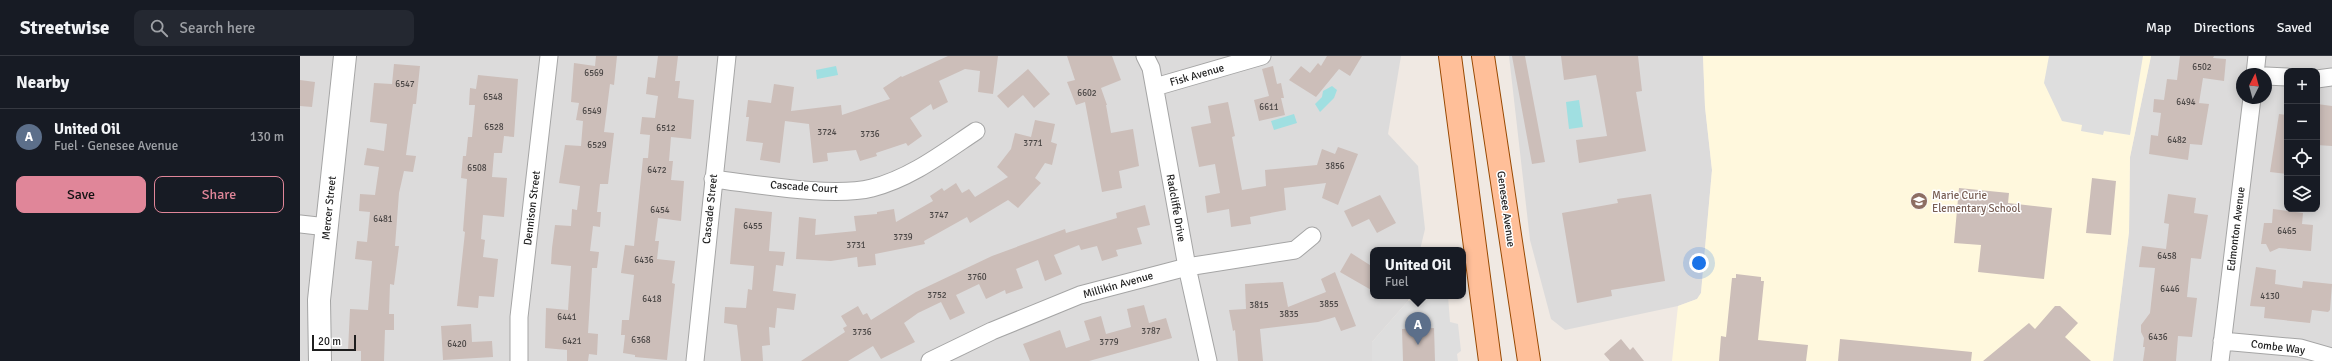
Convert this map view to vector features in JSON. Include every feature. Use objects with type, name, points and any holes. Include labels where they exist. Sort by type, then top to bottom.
[{"type":"main road","points":[[1450,56],[1490,361]]},
{"type":"main road","name":"Genesee Avenue","points":[[1483,56],[1529,361]]},
{"type":"street","name":"Mercer Street","points":[[320,361],[318,300],[345,56]]},
{"type":"street","name":"Dennison Street","points":[[519,361],[519,317],[548,56]]},
{"type":"street","name":"Cascade Street","points":[[695,361],[727,56]]},
{"type":"street","name":"Radcliffe Drive","points":[[1145,56],[1151,68],[1187,267],[1208,361]]},
{"type":"street","name":"Fisk Avenue","points":[[1154,87],[1262,56]]},
{"type":"street","points":[[2256,68],[2257,56]]},
{"type":"street","points":[[2272,77],[2284,78]]},
{"type":"street","points":[[2320,79],[2332,77]]},
{"type":"street","name":"Edmonton Avenue","points":[[2220,361],[2251,104]]},
{"type":"street","name":"Cascade Court","points":[[713,179],[830,191],[871,188],[916,171],[976,131]]},
{"type":"street","points":[[300,224],[327,227]]},
{"type":"street","name":"Millikin Avenue","points":[[930,361],[992,331],[1080,295],[1187,267],[1295,250],[1312,236]]},
{"type":"street","name":"Combe Way","points":[[2222,341],[2300,348],[2332,357]]},
{"type":"shaded area","points":[[300,56],[1401,56],[1388,134],[1418,166],[1425,229],[1421,247],[1370,247],[1370,299],[1408,299],[1372,342],[1372,361],[300,361]]},
{"type":"shaded area","points":[[1509,56],[1703,56],[1705,107],[1712,170],[1701,293],[1697,299],[1678,306],[1565,330],[1551,319],[1530,240]]},
{"type":"shaded area","name":"Marie Curie Elementary School","points":[[1703,56],[2151,56],[2130,157],[2129,232],[2113,361],[1672,361],[1678,306],[1697,299],[1701,293],[1712,170],[1705,107]]},
{"type":"shaded area","points":[[2049,56],[2143,56],[2130,135],[2104,131],[2103,135],[2081,131],[2082,125],[2062,121],[2044,83]]},
{"type":"shaded area","points":[[2151,56],[2332,56],[2332,361],[2113,361],[2129,232],[2130,157]]},
{"type":"shaded area","points":[[1424,299],[1448,299],[1450,322],[1458,324],[1461,351],[1457,354],[1458,361],[1372,361],[1372,342],[1408,301]]},
{"type":"water","points":[[836,66],[838,75],[817,79],[816,70]]},
{"type":"water","points":[[1332,86],[1337,90],[1334,98],[1320,112],[1315,104],[1322,97],[1323,91]]},
{"type":"water","points":[[1579,100],[1583,127],[1569,129],[1566,102]]},
{"type":"water","points":[[1294,114],[1297,123],[1274,130],[1271,121]]},
{"type":"building","points":[[596,56],[617,56],[614,85],[610,84],[604,132],[614,133],[608,184],[600,184],[597,212],[601,212],[600,227],[593,226],[590,251],[599,252],[597,268],[592,268],[588,333],[598,334],[597,355],[589,354],[588,361],[567,361],[567,350],[545,348],[546,308],[568,310],[571,266],[551,264],[552,248],[555,225],[571,226],[572,209],[577,210],[580,186],[559,183],[565,145],[581,146],[583,121],[576,120],[579,103],[571,102],[574,63],[595,66]]},
{"type":"building","points":[[658,56],[678,56],[675,81],[680,81],[678,98],[694,100],[691,139],[671,137],[669,161],[673,161],[671,180],[684,181],[681,221],[658,218],[655,241],[659,241],[657,259],[675,261],[672,283],[675,284],[667,360],[635,357],[635,355],[623,353],[625,335],[621,335],[622,320],[629,320],[634,275],[621,273],[625,245],[634,246],[643,158],[648,158],[650,135],[640,134],[642,117],[655,118],[658,96],[646,94],[648,77],[655,78]]},
{"type":"building","points":[[948,56],[998,56],[993,94],[978,92],[980,71],[965,69],[939,81],[948,102],[933,110],[931,104],[910,118],[922,136],[908,146],[906,143],[876,153],[877,156],[860,161],[856,150],[827,153],[828,161],[813,163],[809,124],[785,121],[780,163],[760,160],[763,143],[746,141],[749,117],[746,117],[748,100],[771,103],[774,84],[794,87],[791,111],[841,105],[842,115],[890,99],[883,88],[901,76],[902,77]]},
{"type":"building","points":[[1067,56],[1112,56],[1121,80],[1101,88],[1107,105],[1111,133],[1133,129],[1139,166],[1119,171],[1122,188],[1102,192],[1085,102],[1076,105],[1067,82],[1075,80]]},
{"type":"building","points":[[1327,56],[1362,56],[1350,76],[1339,69],[1316,97],[1289,80],[1301,66],[1310,73],[1318,63],[1321,66]]},
{"type":"building","points":[[1512,56],[1525,56],[1545,162],[1532,164]]},
{"type":"building","points":[[1561,56],[1638,56],[1642,91],[1636,92],[1646,151],[1579,163],[1576,140],[1607,136],[1596,75],[1564,80]]},
{"type":"building","points":[[2180,56],[2214,56],[2213,58],[2226,59],[2224,81],[2203,78],[2199,103],[2209,104],[2202,145],[2190,144],[2188,160],[2149,154],[2151,135],[2158,136],[2161,113],[2153,112],[2154,99],[2164,100],[2167,79],[2177,80]]},
{"type":"building","points":[[394,64],[420,66],[416,104],[413,104],[406,155],[416,156],[413,172],[404,171],[399,193],[395,246],[399,246],[394,285],[390,284],[389,314],[394,314],[394,330],[385,330],[384,361],[361,361],[361,351],[348,351],[350,309],[368,310],[372,261],[355,259],[357,241],[367,242],[370,212],[359,211],[360,194],[375,195],[379,167],[364,165],[367,148],[384,151],[387,124],[370,122],[374,83],[392,84]]},
{"type":"building","points":[[1273,66],[1277,84],[1281,83],[1284,98],[1281,98],[1285,115],[1259,121],[1254,100],[1269,96],[1262,69]]},
{"type":"building","points":[[1028,69],[1050,94],[1034,108],[1023,95],[1008,108],[997,96]]},
{"type":"building","points":[[478,75],[518,79],[514,137],[504,136],[502,153],[494,153],[492,177],[507,178],[504,217],[483,215],[481,239],[485,240],[483,257],[498,259],[494,297],[479,296],[478,308],[457,306],[465,232],[463,231],[467,179],[461,178],[463,156],[466,156],[468,137],[472,137],[475,105],[469,105],[470,88],[476,89]]},
{"type":"building","points":[[300,80],[315,82],[312,107],[300,106]]},
{"type":"building","points":[[1228,102],[1235,136],[1232,137],[1242,190],[1266,186],[1265,170],[1317,165],[1322,149],[1335,154],[1338,147],[1358,154],[1338,205],[1322,198],[1326,183],[1284,188],[1286,210],[1250,217],[1251,224],[1231,227],[1229,209],[1207,213],[1205,196],[1220,193],[1215,164],[1199,167],[1191,127],[1211,123],[1208,106]]},
{"type":"building","points":[[2320,104],[2332,106],[2332,146],[2320,145]]},
{"type":"building","points":[[2279,114],[2284,115],[2284,174],[2270,172]]},
{"type":"building","points":[[1035,120],[1055,124],[1051,142],[1057,144],[1052,165],[1045,163],[1035,178],[1041,183],[1018,208],[1008,200],[970,223],[967,217],[924,241],[925,244],[875,254],[876,265],[858,267],[857,257],[831,261],[796,259],[799,217],[816,219],[815,235],[856,231],[854,216],[877,214],[877,212],[894,209],[896,222],[933,201],[930,196],[942,188],[944,191],[956,183],[962,193],[969,189],[975,197],[1008,177],[997,167],[1011,149],[1015,133],[1031,137]]},
{"type":"building","points":[[2092,178],[2116,181],[2111,235],[2086,233]]},
{"type":"building","points":[[1959,188],[2009,193],[2008,203],[2052,208],[2044,279],[1978,272],[1981,245],[1954,243]]},
{"type":"building","points":[[1651,194],[1665,281],[1611,290],[1612,296],[1577,303],[1562,213],[1618,203],[1617,199]]},
{"type":"building","points":[[2168,194],[2196,198],[2194,213],[2208,215],[2201,259],[2191,258],[2187,297],[2197,298],[2192,337],[2178,336],[2176,361],[2143,361],[2145,347],[2143,347],[2144,338],[2141,332],[2141,325],[2150,313],[2155,268],[2139,267],[2142,246],[2166,249],[2169,224],[2164,223]]},
{"type":"building","points":[[1380,195],[1396,223],[1377,233],[1369,219],[1352,227],[1344,211]]},
{"type":"building","points":[[1145,205],[1150,225],[1137,228],[1142,244],[1116,250],[1118,256],[1102,261],[1097,246],[1081,250],[1079,245],[1054,255],[1062,274],[1045,281],[1038,260],[1016,269],[1023,288],[1006,294],[1005,290],[986,299],[979,284],[956,295],[965,313],[950,320],[941,302],[918,313],[904,323],[915,342],[881,359],[873,346],[848,361],[801,361],[845,332],[843,328],[847,326],[841,316],[858,306],[863,315],[867,313],[871,320],[916,292],[992,256],[1065,229],[1066,233],[1117,218],[1116,213]]},
{"type":"building","points":[[735,208],[772,212],[769,251],[785,252],[783,266],[776,265],[773,291],[796,294],[794,310],[777,308],[775,328],[769,327],[770,345],[762,346],[763,361],[741,361],[737,325],[724,323],[725,307],[746,308],[748,289],[752,290],[754,266],[730,264]]},
{"type":"building","points":[[2273,209],[2284,210],[2284,212],[2303,213],[2302,224],[2313,225],[2311,251],[2279,248],[2270,252],[2266,244],[2261,244],[2264,223],[2272,223]]},
{"type":"building","points":[[1351,253],[1370,265],[1370,289],[1340,272]]},
{"type":"building","points":[[2256,267],[2276,270],[2275,284],[2302,288],[2303,281],[2332,284],[2330,310],[2328,312],[2312,310],[2310,323],[2264,318],[2265,307],[2250,306]]},
{"type":"building","points":[[1335,272],[1356,326],[1341,331],[1335,317],[1318,322],[1260,329],[1263,361],[1238,361],[1235,330],[1233,331],[1229,310],[1246,309],[1245,284],[1283,282],[1288,307],[1326,292],[1321,279]]},
{"type":"building","points":[[1736,274],[1761,277],[1761,281],[1764,281],[1758,340],[1808,345],[1806,361],[1719,361],[1721,336],[1726,337],[1732,278],[1736,278]]},
{"type":"building","points":[[1144,305],[1149,323],[1166,318],[1172,338],[1089,361],[1030,361],[1023,344],[1060,330],[1066,348],[1090,340],[1084,321],[1101,316],[1106,334],[1131,327],[1127,309]]},
{"type":"building","points":[[2055,306],[2060,306],[2078,323],[2065,337],[2091,361],[1983,361],[2029,323],[2035,329]]},
{"type":"building","points":[[471,324],[472,342],[492,341],[493,357],[443,360],[441,326]]},
{"type":"building","points":[[1434,328],[1435,361],[1403,361],[1402,329]]},
{"type":"building","points":[[1621,339],[1630,350],[1633,347],[1644,361],[1610,361],[1604,354]]},
{"type":"building","points":[[1840,339],[1972,352],[1971,361],[1838,361]]},
{"type":"place","name":"Marie Curie Elementary School","points":[[1919,201]]},
{"type":"place","name":"United Oil","points":[[1418,345]]}]
